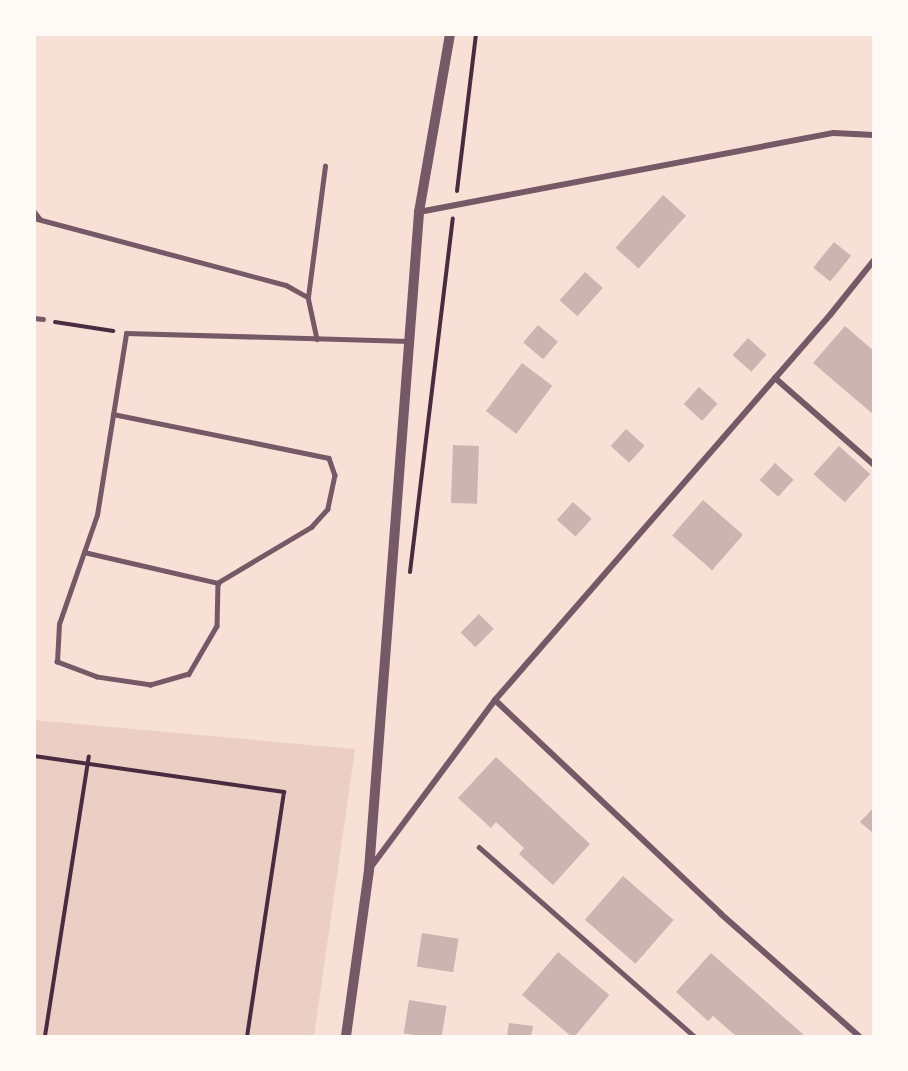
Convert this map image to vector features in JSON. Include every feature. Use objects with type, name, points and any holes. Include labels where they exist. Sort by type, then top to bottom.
[{"type":"street","points":[[346,1036],[369,870],[419,212],[450,34]]},
{"type":"street","points":[[419,212],[834,133],[873,135]]},
{"type":"street","points":[[369,870],[495,700],[830,315],[873,260]]},
{"type":"street","points":[[775,378],[873,465]]},
{"type":"street","points":[[495,700],[721,914],[859,1036]]},
{"type":"lane","points":[[317,339],[308,297],[325,166]]},
{"type":"lane","points":[[34,211],[38,219],[286,285],[308,297]]},
{"type":"lane","points":[[34,318],[43,320]]},
{"type":"lane","points":[[218,583],[217,626],[189,674],[151,685],[97,677],[57,663],[59,624],[97,515],[126,333],[409,341]]},
{"type":"lane","points":[[84,552],[218,583],[312,527],[328,509],[335,475],[329,458],[113,414]]},
{"type":"lane","points":[[479,847],[694,1036]]},
{"type":"path","points":[[409,584],[476,34]]},
{"type":"path","points":[[43,320],[126,333]]},
{"type":"path","points":[[34,756],[284,792],[247,1036]]},
{"type":"path","points":[[45,1036],[89,756]]},
{"type":"shaded area","points":[[34,720],[355,749],[314,1036],[35,1036]]},
{"type":"building","points":[[663,195],[686,216],[639,269],[615,248]]},
{"type":"building","points":[[834,242],[851,256],[830,281],[813,268]]},
{"type":"building","points":[[585,272],[603,288],[577,316],[560,300]]},
{"type":"building","points":[[538,325],[558,342],[543,359],[523,343]]},
{"type":"building","points":[[845,326],[874,351],[874,415],[813,363]]},
{"type":"building","points":[[748,338],[767,355],[751,372],[733,355]]},
{"type":"building","points":[[522,363],[552,386],[516,434],[486,411]]},
{"type":"building","points":[[699,387],[718,404],[702,421],[684,404]]},
{"type":"building","points":[[626,429],[645,446],[629,463],[611,446]]},
{"type":"building","points":[[453,445],[479,446],[477,504],[451,503]]},
{"type":"building","points":[[839,446],[870,474],[845,502],[814,474]]},
{"type":"building","points":[[775,463],[794,480],[778,497],[760,480]]},
{"type":"building","points":[[703,500],[743,535],[712,570],[672,535]]},
{"type":"building","points":[[573,502],[592,519],[576,537],[557,520]]},
{"type":"building","points":[[479,614],[494,629],[475,647],[461,632]]},
{"type":"building","points":[[496,757],[590,844],[553,885],[519,854],[524,848],[496,822],[491,828],[458,798]]},
{"type":"building","points":[[874,807],[874,834],[860,822]]},
{"type":"building","points":[[623,876],[674,920],[636,964],[585,920]]},
{"type":"building","points":[[422,933],[459,939],[453,972],[417,967]]},
{"type":"building","points":[[558,952],[609,995],[575,1036],[571,1036],[522,995]]},
{"type":"building","points":[[711,953],[805,1036],[736,1036],[713,1016],[708,1021],[676,992]]},
{"type":"building","points":[[409,1000],[447,1006],[442,1036],[404,1034]]},
{"type":"building","points":[[509,1023],[533,1026],[531,1036],[507,1036]]}]
